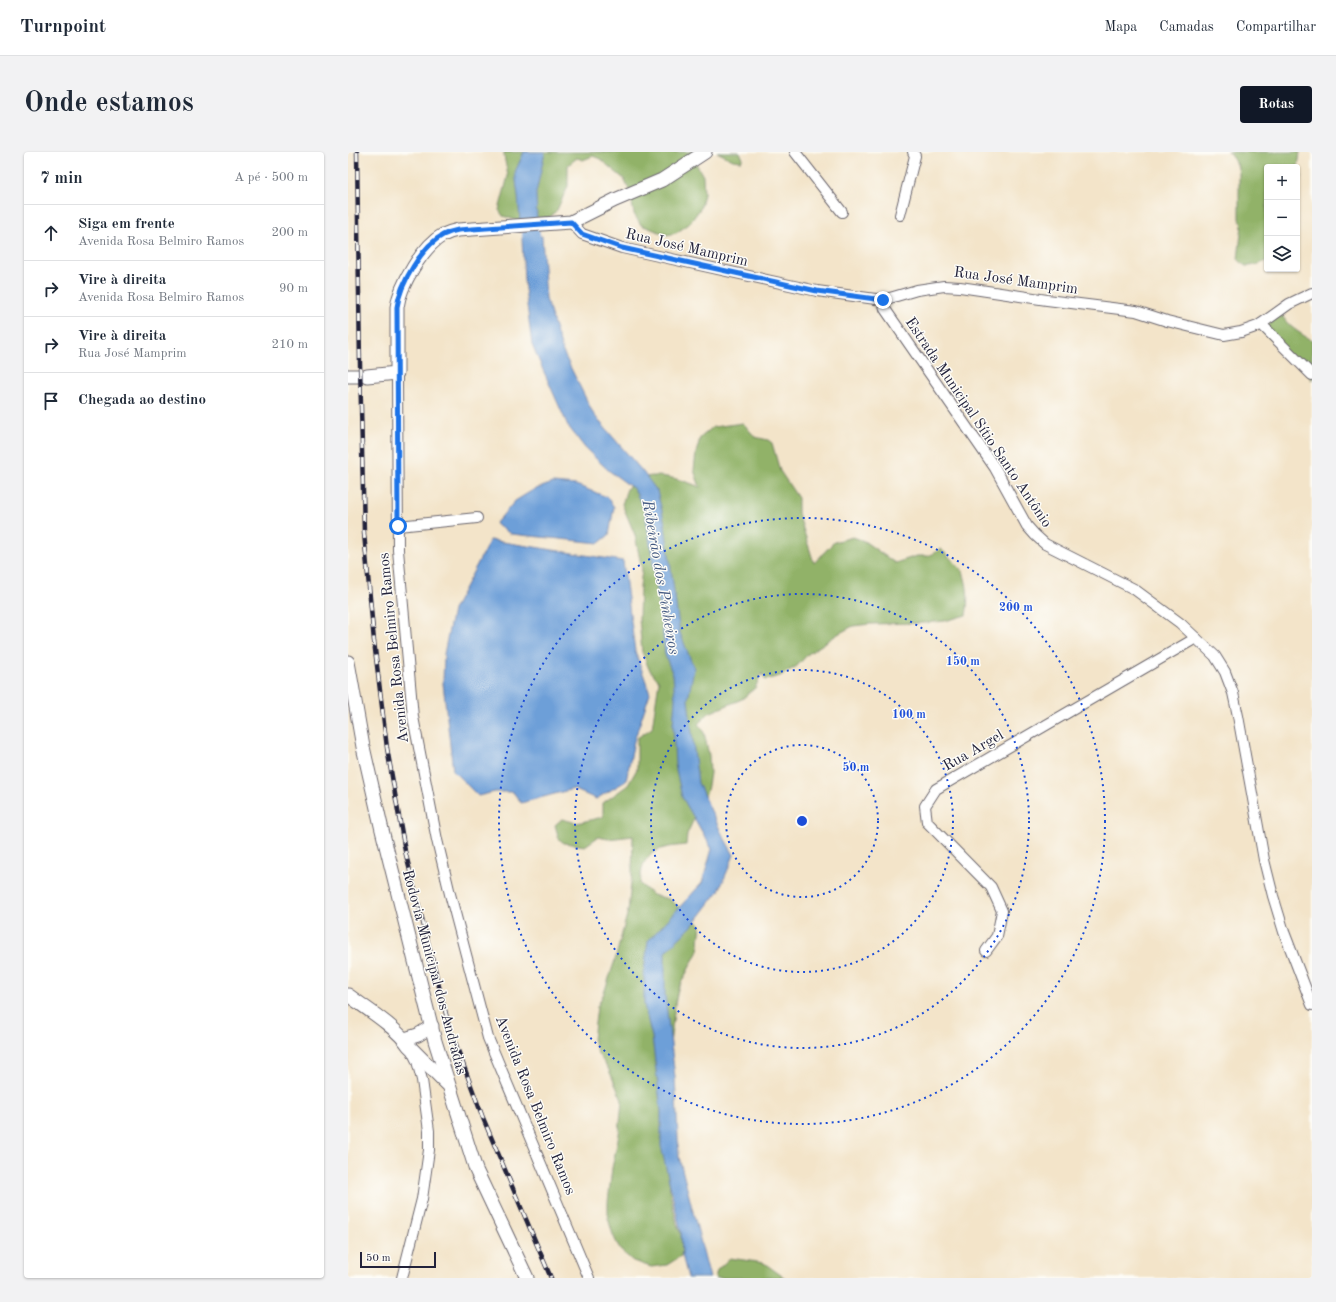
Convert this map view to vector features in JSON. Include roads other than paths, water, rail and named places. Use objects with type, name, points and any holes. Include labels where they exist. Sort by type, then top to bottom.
[{"type":"main road","name":"Avenida Rosa Belmiro Ramos","points":[[397,373],[398,298],[410,272],[428,248],[443,235],[458,230],[571,222],[615,200],[662,180],[705,152]]},
{"type":"main road","points":[[358,376],[397,373]]},
{"type":"main road","name":"Rodovia Municipal dos Andradas","points":[[348,662],[363,747],[432,1026],[449,1086],[476,1170],[527,1278]]},
{"type":"main road","points":[[348,995],[393,1028],[449,1086]]},
{"type":"main road","points":[[407,1042],[432,1026]]},
{"type":"street","points":[[795,152],[842,212]]},
{"type":"street","points":[[900,215],[915,156],[913,152]]},
{"type":"street","name":"Rua José Mamprim","points":[[571,222],[582,234],[622,248],[817,291],[883,300],[917,290],[944,286],[960,287],[1136,311],[1167,321],[1224,334],[1241,332],[1258,326],[1289,304],[1312,293]]},
{"type":"street","name":"Estrada Municipal Sítio Santo Antônio","points":[[883,300],[885,308],[995,468],[1027,526],[1035,535],[1045,544],[1134,589],[1180,623],[1215,656],[1225,672],[1233,693],[1272,896],[1312,1005]]},
{"type":"street","points":[[1261,324],[1312,375]]},
{"type":"street","name":"Avenida Rosa Belmiro Ramos","points":[[397,373],[398,550],[413,717],[450,894],[488,1038],[589,1278]]},
{"type":"street","points":[[398,526],[477,518]]},
{"type":"street","name":"Rua Argel","points":[[986,951],[997,936],[1002,911],[991,887],[927,822],[925,806],[936,789],[1196,638]]},
{"type":"street","points":[[402,1278],[422,1199],[429,1150],[429,1131],[422,1080],[417,1061],[407,1042]]},
{"type":"water","points":[[524,152],[545,152],[536,193],[537,221],[520,222],[515,172]]},
{"type":"water","points":[[542,236],[546,299],[563,352],[594,415],[643,472],[657,491],[664,519],[680,633],[694,668],[688,700],[698,783],[722,834],[734,855],[719,891],[693,925],[665,952],[665,995],[675,1077],[679,1157],[710,1278],[688,1278],[682,1255],[681,1233],[661,1146],[661,1111],[652,1037],[644,1005],[644,971],[648,941],[702,883],[712,849],[682,797],[675,765],[673,724],[675,699],[673,675],[665,655],[661,616],[645,511],[634,489],[608,470],[585,448],[568,426],[532,345],[524,281],[522,238]]},
{"type":"water","points":[[553,483],[576,485],[607,497],[614,507],[609,535],[599,543],[511,534],[495,524],[515,501],[533,490]]},
{"type":"water","points":[[490,540],[623,561],[635,651],[650,693],[634,741],[626,781],[596,799],[573,789],[521,803],[513,792],[495,792],[478,796],[453,771],[443,683],[444,654],[453,610]]},
{"type":"waterway","name":"Ribeirão dos Pinheiros","points":[[531,234],[534,262]]},
{"type":"railway","points":[[357,152],[364,533],[374,641],[387,748],[405,851],[449,1026],[483,1118],[551,1278]]}]
